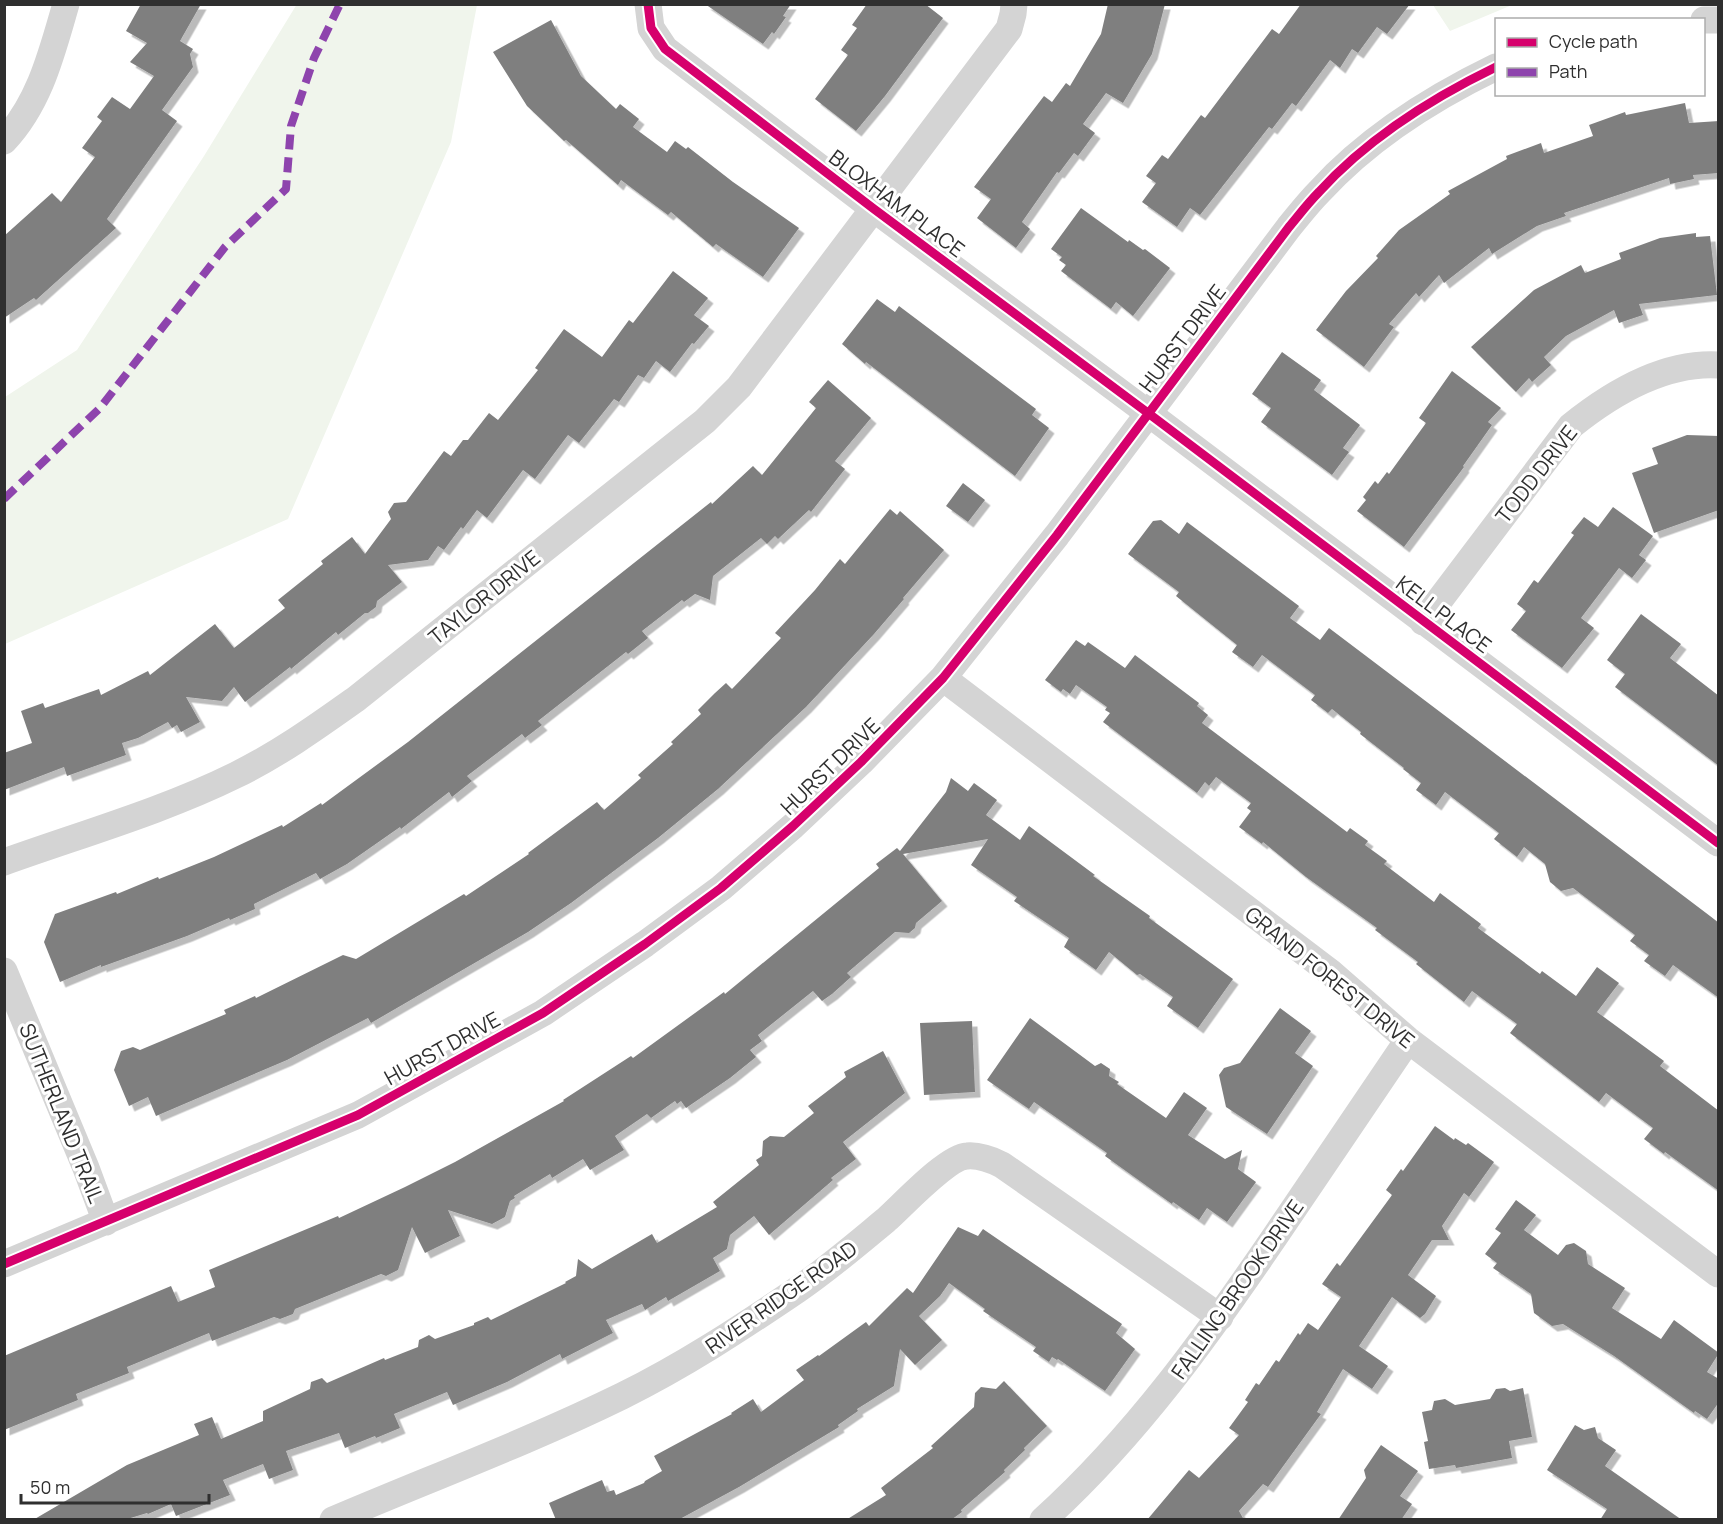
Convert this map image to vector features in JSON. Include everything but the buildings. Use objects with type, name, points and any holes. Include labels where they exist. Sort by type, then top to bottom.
[{"type":"street","points":[[4,141],[33,100],[46,71],[66,4]]},
{"type":"street","name":"BLOXHAM PLACE","points":[[648,4],[651,28],[665,49],[874,209],[1148,412]]},
{"type":"street","name":"BLOXHAM PLACE","points":[[874,209],[1009,29],[1014,4]]},
{"type":"street","name":"HURST DRIVE","points":[[4,1264],[358,1115],[543,1013],[645,944],[721,888],[793,826],[861,762],[943,678],[1057,535],[1148,412],[1319,191],[1388,130],[1422,107],[1495,68]]},
{"type":"street","name":"TAYLOR DRIVE","points":[[4,862],[194,794],[270,757],[315,729],[356,699],[705,421],[739,387],[874,209]]},
{"type":"street","name":"TODD DRIVE","points":[[1423,622],[1571,426],[1598,404],[1667,371],[1719,365]]},
{"type":"street","name":"KELL PLACE","points":[[1148,412],[1423,622],[1719,843]]},
{"type":"street","name":"GRAND FOREST DRIVE","points":[[943,678],[1330,972],[1408,1040],[1719,1274]]},
{"type":"street","name":"SUTHERLAND TRAIL","points":[[4,971],[86,1168],[106,1222]]},
{"type":"street","name":"FALLING BROOK DRIVE","points":[[1043,1520],[1074,1492],[1173,1381],[1220,1317],[1408,1040]]},
{"type":"street","name":"RIVER RIDGE ROAD","points":[[333,1520],[623,1396],[696,1356],[820,1275],[944,1167],[967,1155],[1002,1165],[1220,1317]]},
{"type":"shaded area","points":[[297,4],[477,5],[451,142],[288,519],[5,644],[5,397],[77,350],[204,156]]},
{"type":"shaded area","points":[[1433,5],[1512,5],[1450,31]]},
{"type":"marked path","points":[[4,499],[100,408],[225,247],[286,189],[291,126],[314,58],[340,4]]},
{"type":"cycle path","points":[[648,4],[651,28],[665,49],[874,209],[1718,843]]},
{"type":"cycle path","points":[[4,1264],[358,1115],[543,1013],[645,944],[721,888],[793,826],[861,762],[943,678],[1057,535],[1289,227],[1315,196],[1358,154],[1402,121],[1448,92],[1495,68]]}]
